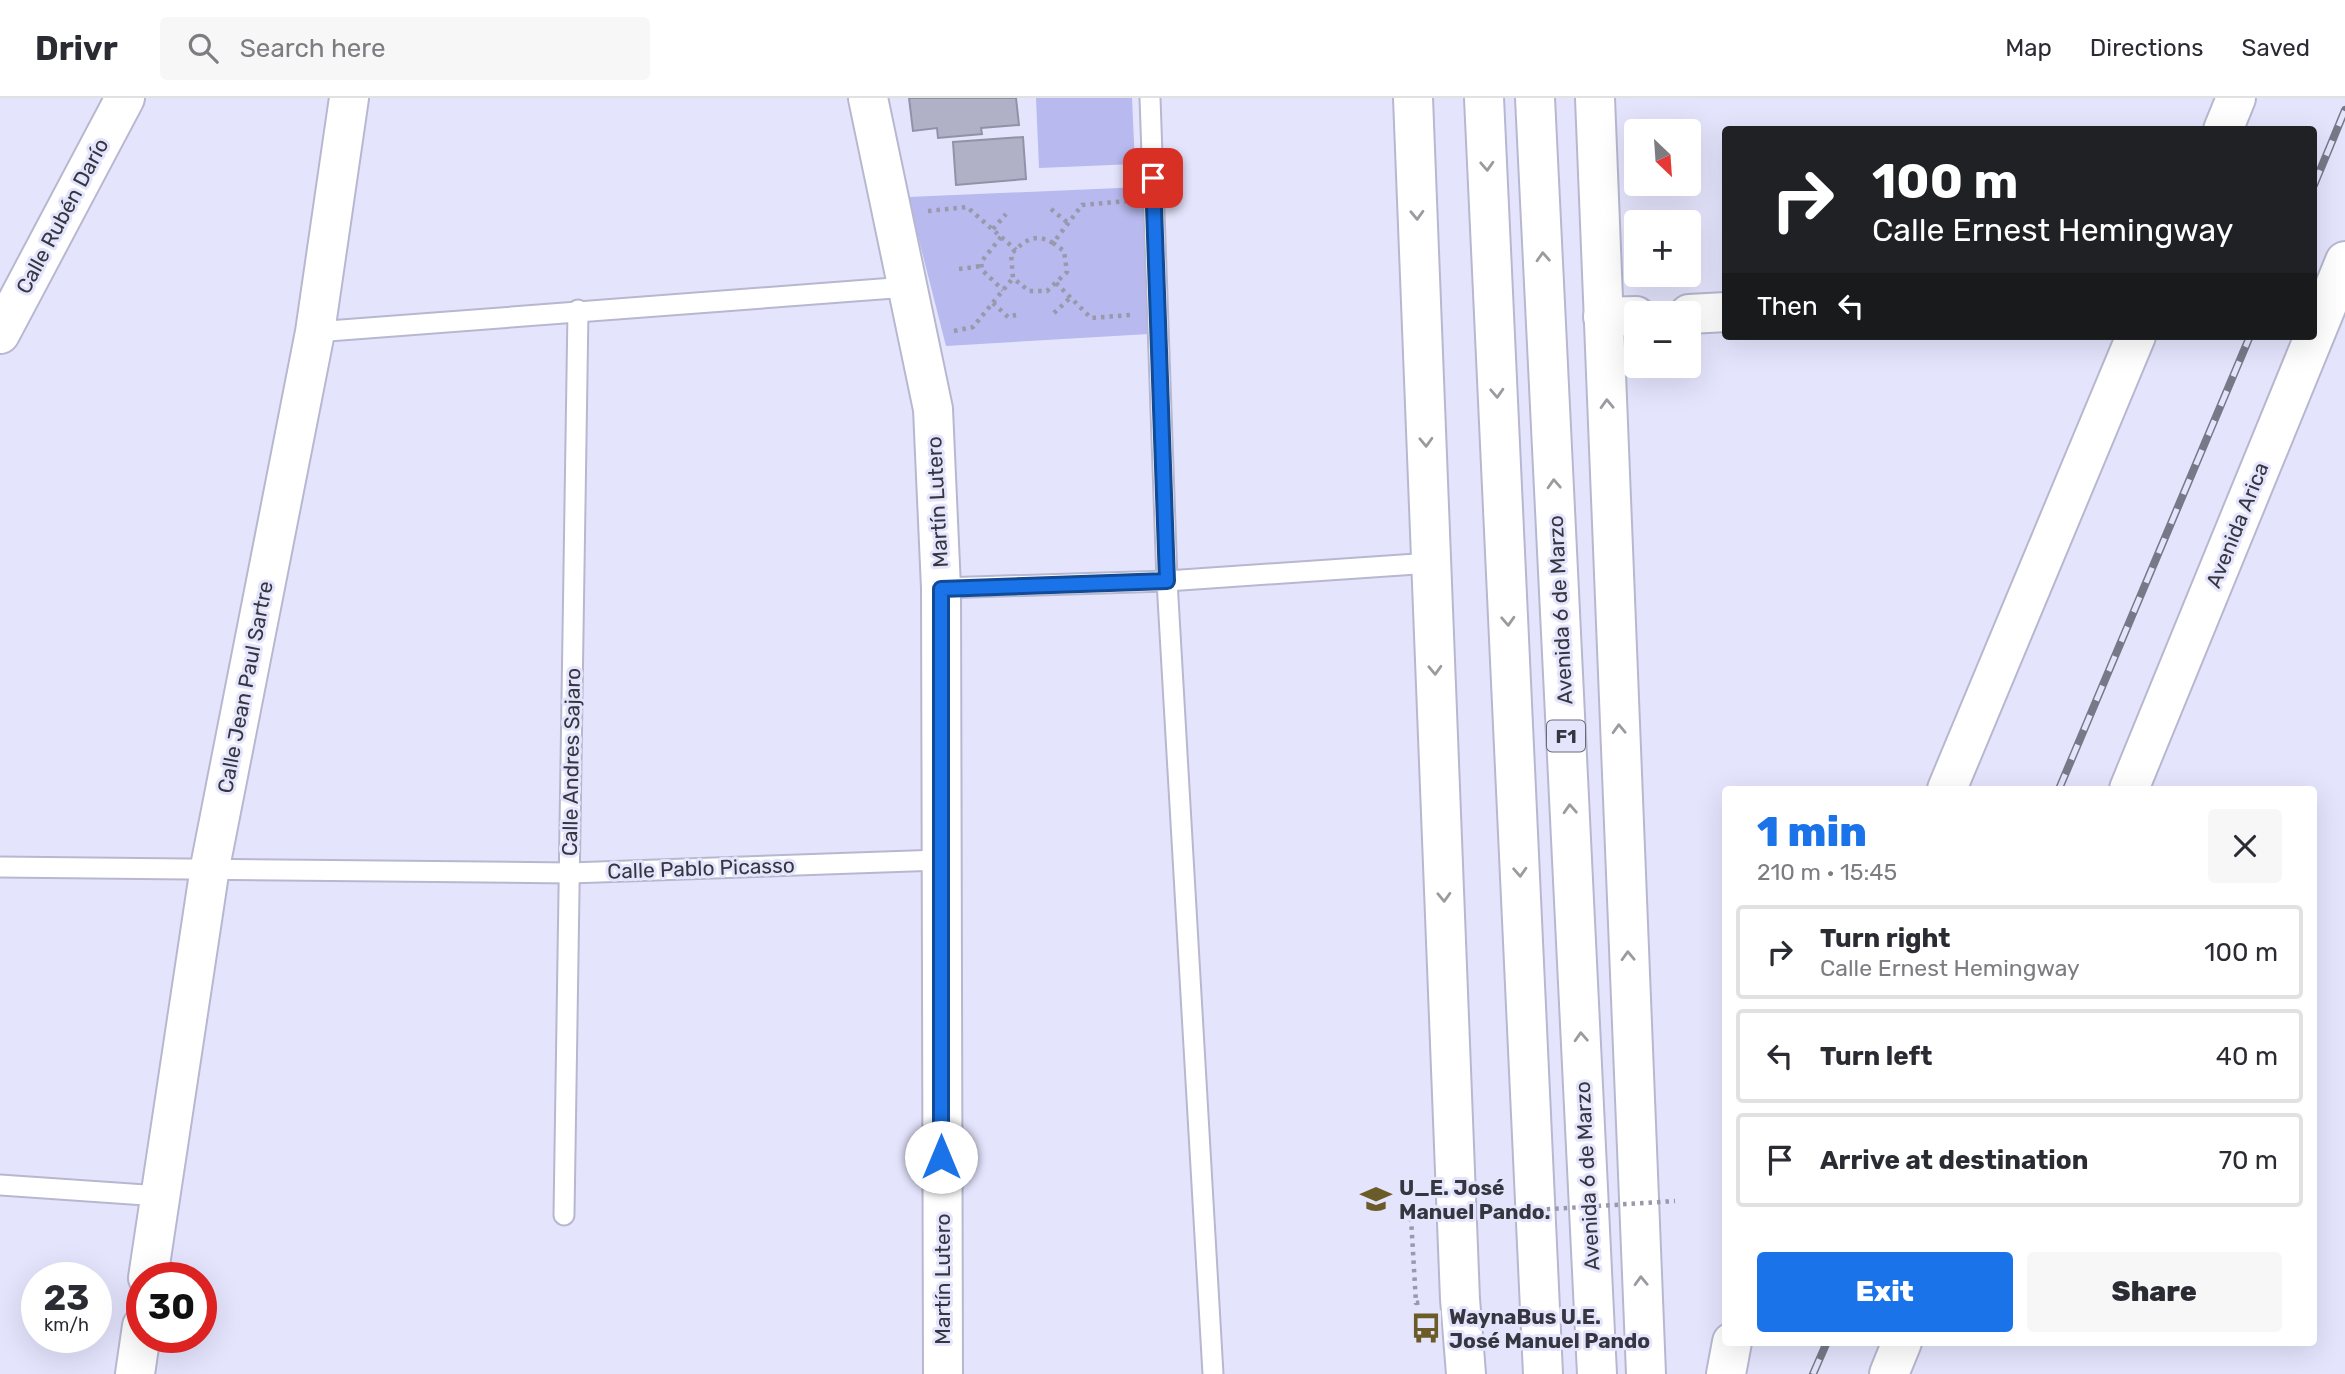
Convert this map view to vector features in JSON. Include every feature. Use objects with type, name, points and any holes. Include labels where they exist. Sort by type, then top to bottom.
[{"type":"main road","name":"Calle Rubén Darío","points":[[0,334],[125,98]]},
{"type":"main road","name":"Calle Jean Paul Sartre","points":[[150,1262],[210,867],[315,332],[349,98]]},
{"type":"main road","name":"Martín Lutero","points":[[868,98],[933,409],[941,589],[943,1374]]},
{"type":"main road","points":[[1413,98],[1460,1299],[1466,1374]]},
{"type":"main road","points":[[1484,98],[1543,1374]]},
{"type":"main road","name":"Avenida 6 de Marzo","points":[[1535,98],[1597,1374]]},
{"type":"main road","points":[[1595,98],[1620,316],[1646,1374]]},
{"type":"main road","points":[[2225,126],[2236,98]]},
{"type":"main road","name":"Avenida Arica","points":[[2317,339],[2341,281]]},
{"type":"main road","points":[[1701,313],[1722,312]]},
{"type":"main road","points":[[1948,786],[2134,340]]},
{"type":"main road","name":"Avenida Arica","points":[[2130,786],[2316,340]]},
{"type":"main road","points":[[1726,1374],[1731,1346]]},
{"type":"main road","points":[[1889,1374],[1900,1346]]},
{"type":"main road","points":[[135,1374],[138,1353]]},
{"type":"lane","points":[[1150,98],[1167,581],[1213,1374]]},
{"type":"lane","points":[[315,332],[907,287]]},
{"type":"lane","name":"Calle Andres Sajaro","points":[[564,1215],[579,310]]},
{"type":"lane","points":[[941,589],[1167,581],[1431,563]]},
{"type":"lane","name":"Calle Pablo Picasso","points":[[0,867],[210,867],[570,873],[940,860]]},
{"type":"lane","points":[[0,1185],[160,1196]]},
{"type":"path","points":[[1054,243],[1082,205],[1129,201],[1136,194]]},
{"type":"path","points":[[926,212],[967,207],[1016,250]]},
{"type":"path","points":[[1051,209],[1068,223]]},
{"type":"path","points":[[993,229],[1006,214]]},
{"type":"path","points":[[1001,236],[981,262],[1003,290]]},
{"type":"path","points":[[942,333],[974,327],[1013,278],[1011,254],[1025,240],[1044,237],[1064,251],[1067,272],[1047,291],[1029,291],[1013,278]]},
{"type":"path","points":[[958,269],[982,266]]},
{"type":"path","points":[[1056,283],[1091,318],[1137,314]]},
{"type":"path","points":[[1054,313],[1070,298]]},
{"type":"path","points":[[993,303],[1008,317],[1016,315]]},
{"type":"path","points":[[1416,1303],[1411,1218],[1675,1201]]},
{"type":"shaded area","points":[[1036,98],[1132,98],[1135,164],[1039,168]]},
{"type":"shaded area","points":[[1142,187],[1149,334],[946,346],[908,197]]},
{"type":"building","points":[[909,98],[1016,98],[1019,125],[981,128],[982,134],[938,138],[937,128],[913,131]]},
{"type":"building","points":[[1023,137],[1026,179],[956,185],[953,142]]},
{"type":"railway","points":[[2317,178],[2345,110]]},
{"type":"railway","points":[[2060,786],[2248,340]]},
{"type":"railway","points":[[1813,1374],[1825,1346]]},
{"type":"place","name":"U_E. José Manuel Pando.","points":[[1376,1199]]},
{"type":"place","name":"WaynaBus U.E. José Manuel Pando","points":[[1426,1328]]},
{"type":"route","points":[[941,1157],[941,589],[1167,581],[1153,178]]}]
